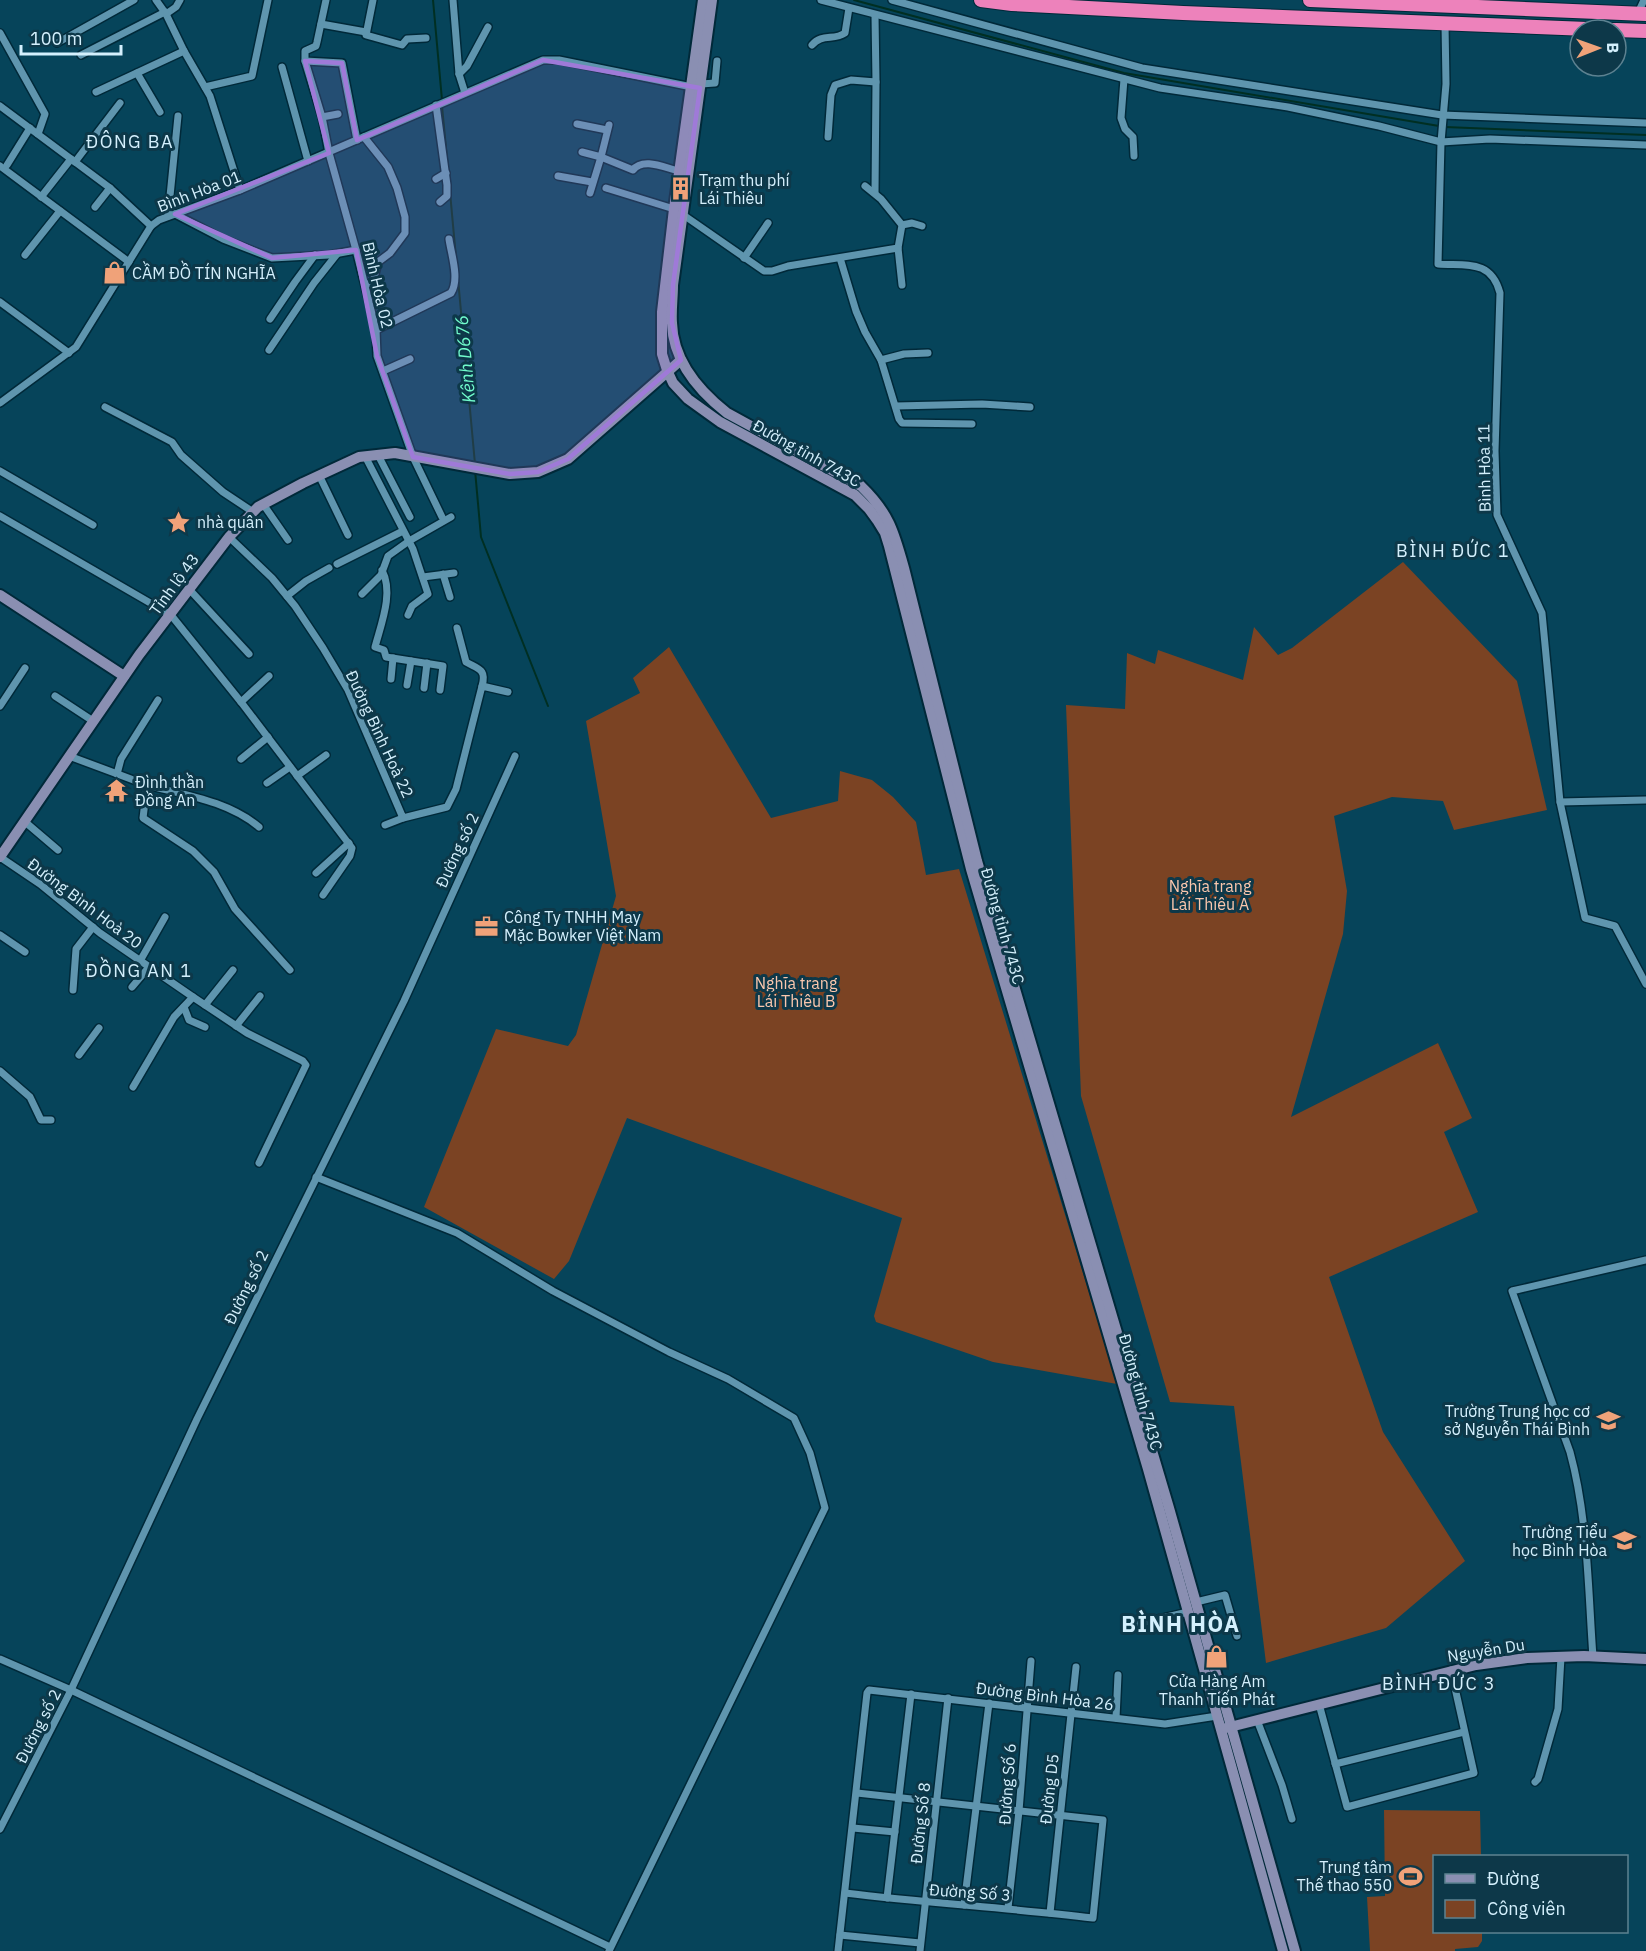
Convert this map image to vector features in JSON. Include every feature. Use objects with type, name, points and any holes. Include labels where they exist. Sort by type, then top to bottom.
[{"type":"highway","points":[[981,0],[1012,4],[1568,28]]},
{"type":"highway","points":[[1310,0],[1642,14],[1642,31]]},
{"type":"highway","points":[[1442,6],[1445,24]]},
{"type":"main road","name":"Đường tỉnh 743C","points":[[703,0],[698,86],[679,171],[673,285],[674,340],[681,360],[701,389],[727,413],[861,486],[876,500],[883,511],[891,524],[904,568],[952,783]]},
{"type":"main road","name":"Đường tỉnh 743C","points":[[712,0],[660,333],[662,354],[673,383],[688,399],[720,422],[855,495],[869,509],[885,533],[952,783],[977,861],[1059,1152],[1181,1567],[1196,1602],[1222,1715]]},
{"type":"main road","points":[[667,370],[681,360]]},
{"type":"main road","name":"Tỉnh lộ 43","points":[[0,857],[4,844],[24,822],[124,676],[229,537],[263,504],[319,475],[365,456],[395,453],[510,474],[538,472],[568,459],[667,370]]},
{"type":"main road","points":[[0,596],[124,676]]},
{"type":"main road","name":"Đường tỉnh 743C","points":[[1181,1567],[1188,1612],[1226,1728],[1283,1929],[1295,1951]]},
{"type":"main road","name":"Nguyễn Du","points":[[1226,1728],[1476,1665],[1527,1658],[1646,1659]]},
{"type":"main road","name":"Đường tỉnh 743C","points":[[1283,1929],[1283,1951]]},
{"type":"street","points":[[57,43],[134,0]]},
{"type":"street","points":[[156,0],[166,13],[184,51],[210,96],[240,190]]},
{"type":"street","points":[[81,55],[166,13],[176,7],[180,0]]},
{"type":"street","points":[[205,87],[252,76],[268,0]]},
{"type":"street","points":[[326,0],[316,46],[305,51],[305,61],[342,63],[360,138],[388,167],[405,217],[405,233],[390,253],[378,262],[373,282],[365,285]]},
{"type":"street","points":[[366,32],[373,0]]},
{"type":"street","points":[[453,0],[462,94]]},
{"type":"street","points":[[821,0],[1160,88],[1299,109],[1441,139],[1646,145]]},
{"type":"street","points":[[892,0],[1142,68],[1442,115],[1646,123]]},
{"type":"street","points":[[1642,14],[1644,0]]},
{"type":"street","points":[[812,45],[817,39],[838,38],[845,33],[849,8]]},
{"type":"street","points":[[875,15],[875,193]]},
{"type":"street","points":[[321,24],[366,32],[366,35],[402,45],[407,39],[426,38]]},
{"type":"street","points":[[1441,139],[1446,84],[1445,24]]},
{"type":"street","points":[[459,74],[467,66],[488,27]]},
{"type":"street","points":[[0,33],[45,114],[38,134]]},
{"type":"street","points":[[96,92],[184,51]]},
{"type":"street","name":"Bình Hòa 01","points":[[0,403],[76,347],[151,226],[172,215],[329,153],[543,60],[558,60],[698,86]]},
{"type":"street","name":"Bình Hòa 02","points":[[305,61],[357,250],[376,330],[377,356],[413,457],[442,517]]},
{"type":"street","points":[[698,86],[715,83],[717,61]]},
{"type":"street","points":[[282,67],[308,161]]},
{"type":"street","points":[[137,73],[160,112]]},
{"type":"street","points":[[1124,79],[1121,118],[1125,129],[1133,137],[1134,156]]},
{"type":"street","points":[[828,137],[831,95],[835,85],[852,80],[876,82]]},
{"type":"street","points":[[41,197],[120,103]]},
{"type":"street","points":[[439,104],[447,196],[441,202]]},
{"type":"street","points":[[0,106],[110,188],[151,226]]},
{"type":"street","points":[[322,117],[338,114]]},
{"type":"street","points":[[178,116],[172,215],[272,258],[337,254],[357,250]]},
{"type":"street","points":[[577,124],[608,128],[590,193]]},
{"type":"street","points":[[30,128],[4,166],[41,197],[129,262]]},
{"type":"street","name":"Bình Hòa 11","points":[[1441,139],[1438,264],[1478,267],[1489,271],[1497,281],[1500,293],[1495,451],[1497,516],[1542,613],[1560,802],[1585,918],[1615,926],[1646,984]]},
{"type":"street","points":[[582,152],[633,170],[643,163],[679,171]]},
{"type":"street","points":[[436,179],[446,173]]},
{"type":"street","points":[[558,176],[592,182]]},
{"type":"street","points":[[865,186],[894,213],[902,225]]},
{"type":"street","points":[[95,207],[110,188]]},
{"type":"street","points":[[606,188],[678,212],[764,271],[772,272],[788,266],[898,248]]},
{"type":"street","points":[[24,255],[60,211]]},
{"type":"street","points":[[744,258],[768,223]]},
{"type":"street","points":[[902,225],[912,223],[922,226]]},
{"type":"street","points":[[902,225],[898,248],[902,285]]},
{"type":"street","points":[[376,330],[451,293],[454,288],[454,275],[449,238]]},
{"type":"street","points":[[269,350],[314,283],[337,254]]},
{"type":"street","points":[[270,319],[315,255]]},
{"type":"street","points":[[840,258],[856,311],[881,360],[902,423],[972,424]]},
{"type":"street","points":[[0,302],[69,353]]},
{"type":"street","points":[[881,360],[904,354],[928,353]]},
{"type":"street","points":[[383,371],[410,359]]},
{"type":"street","points":[[896,406],[982,404],[1030,407]]},
{"type":"street","points":[[105,407],[172,442],[181,455],[223,492],[253,512]]},
{"type":"street","points":[[378,455],[410,517]]},
{"type":"street","points":[[365,456],[409,541],[428,594],[412,606],[408,615]]},
{"type":"street","points":[[0,471],[93,525]]},
{"type":"street","points":[[319,475],[348,535]]},
{"type":"street","points":[[263,504],[288,540]]},
{"type":"street","points":[[0,516],[171,615],[241,702],[352,848],[350,856],[323,895]]},
{"type":"street","points":[[362,594],[381,575],[388,556],[451,517]]},
{"type":"street","points":[[337,564],[403,531]]},
{"type":"street","name":"Đường Bình Hoà 22","points":[[229,537],[272,578],[323,648],[348,690],[404,818],[447,807],[453,798],[482,686]]},
{"type":"street","points":[[287,596],[306,581],[329,568]]},
{"type":"street","points":[[382,570],[387,580],[384,613],[375,647],[384,651],[386,657],[443,666],[440,690]]},
{"type":"street","points":[[423,577],[454,573]]},
{"type":"street","points":[[442,574],[450,597]]},
{"type":"street","points":[[189,589],[249,654]]},
{"type":"street","points":[[457,628],[466,662],[478,666],[483,672],[482,686],[508,692]]},
{"type":"street","points":[[391,679],[393,658]]},
{"type":"street","points":[[407,686],[411,661]]},
{"type":"street","points":[[424,688],[427,663]]},
{"type":"street","points":[[0,706],[25,668]]},
{"type":"street","points":[[241,702],[269,676]]},
{"type":"street","points":[[55,696],[93,721]]},
{"type":"street","points":[[117,774],[121,759],[158,700]]},
{"type":"street","points":[[241,759],[268,737]]},
{"type":"street","points":[[297,776],[326,755]]},
{"type":"street","points":[[69,756],[147,785],[222,805],[259,827]]},
{"type":"street","name":"Đường số 2","points":[[0,1829],[71,1690],[197,1419],[404,1000],[515,756]]},
{"type":"street","points":[[267,783],[290,766]]},
{"type":"street","points":[[147,785],[143,818],[193,851],[214,872],[237,911],[290,970]]},
{"type":"street","points":[[1560,802],[1646,800]]},
{"type":"street","points":[[385,825],[404,818]]},
{"type":"street","points":[[24,822],[58,850]]},
{"type":"street","points":[[316,873],[349,843]]},
{"type":"street","name":"Đường Bình Hoà 20","points":[[0,857],[40,884],[140,961],[236,1026],[303,1061],[306,1065],[259,1163]]},
{"type":"street","points":[[140,961],[165,917]]},
{"type":"street","points":[[74,990],[76,949],[93,927]]},
{"type":"street","points":[[0,935],[25,952]]},
{"type":"street","points":[[132,987],[149,967]]},
{"type":"street","points":[[205,1005],[233,970]]},
{"type":"street","points":[[236,1026],[260,996]]},
{"type":"street","points":[[133,1087],[174,1017],[193,997]]},
{"type":"street","points":[[184,1007],[189,1020],[204,1027]]},
{"type":"street","points":[[79,1055],[99,1028]]},
{"type":"street","points":[[0,1071],[30,1097],[41,1120],[51,1120]]},
{"type":"street","points":[[0,1659],[71,1690],[610,1949],[825,1508],[810,1453],[794,1418],[728,1379],[669,1353],[553,1291],[457,1233],[316,1177]]},
{"type":"street","points":[[1593,1657],[1586,1543],[1576,1474],[1566,1439],[1512,1290],[1646,1260]]},
{"type":"street","points":[[1196,1602],[1225,1595],[1237,1636]]},
{"type":"street","points":[[1128,1626],[1188,1612]]},
{"type":"street","points":[[1535,1782],[1538,1779],[1558,1709],[1560,1657]]},
{"type":"street","name":"Đường Số 6","points":[[1008,1908],[1019,1811],[1031,1661]]},
{"type":"street","name":"Đường D5","points":[[1050,1913],[1076,1667]]},
{"type":"street","points":[[1319,1704],[1347,1807],[1474,1773],[1451,1670]]},
{"type":"street","points":[[1116,1718],[1118,1675]]},
{"type":"street","name":"Đường Bình Hòa 26","points":[[857,1793],[869,1690],[1165,1724],[1222,1715]]},
{"type":"street","points":[[887,1898],[911,1694]]},
{"type":"street","name":"Đường Số 8","points":[[920,1951],[948,1698]]},
{"type":"street","points":[[964,1905],[988,1703]]},
{"type":"street","points":[[1257,1720],[1282,1785],[1292,1819]]},
{"type":"street","points":[[1335,1764],[1464,1732]]},
{"type":"street","points":[[838,1951],[857,1793],[1060,1816]]},
{"type":"street","name":"Đường Số 3","points":[[845,1893],[925,1903],[1008,1908],[1093,1918],[1103,1820],[1060,1816]]},
{"type":"street","points":[[853,1828],[895,1832]]},
{"type":"street","points":[[840,1935],[920,1943]]},
{"type":"highlighted area","points":[[543,60],[700,88],[673,285],[672,323],[681,360],[568,459],[538,472],[510,474],[413,457],[377,356],[356,250],[272,258],[175,214],[329,153],[305,61],[342,63],[357,140]]},
{"type":"green space","name":"Nghĩa trang Lái Thiêu A","points":[[1403,562],[1517,681],[1547,810],[1454,830],[1443,801],[1392,797],[1334,816],[1347,891],[1343,934],[1291,1117],[1438,1043],[1472,1118],[1444,1132],[1478,1212],[1329,1277],[1383,1432],[1465,1561],[1386,1628],[1266,1663],[1234,1406],[1170,1402],[1081,1096],[1066,705],[1125,709],[1127,653],[1155,664],[1158,650],[1243,680],[1254,627],[1278,655],[1292,648]]},
{"type":"green space","name":"Nghĩa trang Lái Thiêu B","points":[[669,647],[771,818],[838,801],[840,771],[872,780],[893,797],[916,822],[926,875],[959,869],[1117,1384],[993,1362],[876,1322],[874,1316],[902,1218],[627,1118],[569,1261],[554,1279],[424,1207],[496,1029],[568,1046],[576,1035],[616,896],[586,721],[640,693],[633,678]]},
{"type":"green space","name":"Trung tâm Thể thao 550","points":[[1384,1810],[1480,1811],[1481,1855],[1433,1855],[1433,1933],[1482,1933],[1482,1941],[1478,1947],[1455,1949],[1455,1951],[1370,1951],[1367,1897],[1385,1896]]},
{"type":"waterway","name":"Kênh D676","points":[[433,0],[442,100]]},
{"type":"waterway","points":[[854,0],[1124,73],[1439,126]]},
{"type":"waterway","name":"Kênh D676","points":[[442,106],[448,169]]},
{"type":"waterway","points":[[1445,127],[1646,135]]},
{"type":"waterway","name":"Kênh D676","points":[[450,192],[456,258]]},
{"type":"waterway","name":"Kênh D676","points":[[458,279],[475,464]]},
{"type":"waterway","name":"Kênh D676","points":[[475,470],[481,537],[548,706]]},
{"type":"place","name":"Trạm thu phí Lái Thiêu","points":[[681,189]]},
{"type":"place","name":"CẦM ĐỒ TÍN NGHĨA","points":[[114,273]]},
{"type":"place","name":"nhà quân","points":[[179,522]]},
{"type":"place","name":"Đình thần Đồng An","points":[[117,791]]},
{"type":"place","name":"Công Ty TNHH May Mặc Bowker Việt Nam","points":[[486,926]]},
{"type":"place","name":"Trường Trung học cơ sở Nguyễn Thái Bình","points":[[1608,1420]]},
{"type":"place","name":"Trường Tiểu học Bình Hòa","points":[[1625,1541]]},
{"type":"place","name":"Cửa Hàng Am Thanh Tiến Phát","points":[[1217,1656]]},
{"type":"place","name":"Trung tâm Thể thao 550","points":[[1410,1876]]},
{"type":"district","name":"ĐÔNG BA","points":[[130,141]]},
{"type":"district","name":"BÌNH ĐỨC 1","points":[[1453,550]]},
{"type":"district","name":"ĐỒNG AN 1","points":[[139,970]]},
{"type":"district","name":"BÌNH HÒA","points":[[1181,1623]]},
{"type":"district","name":"BÌNH ĐỨC 3","points":[[1439,1683]]}]
